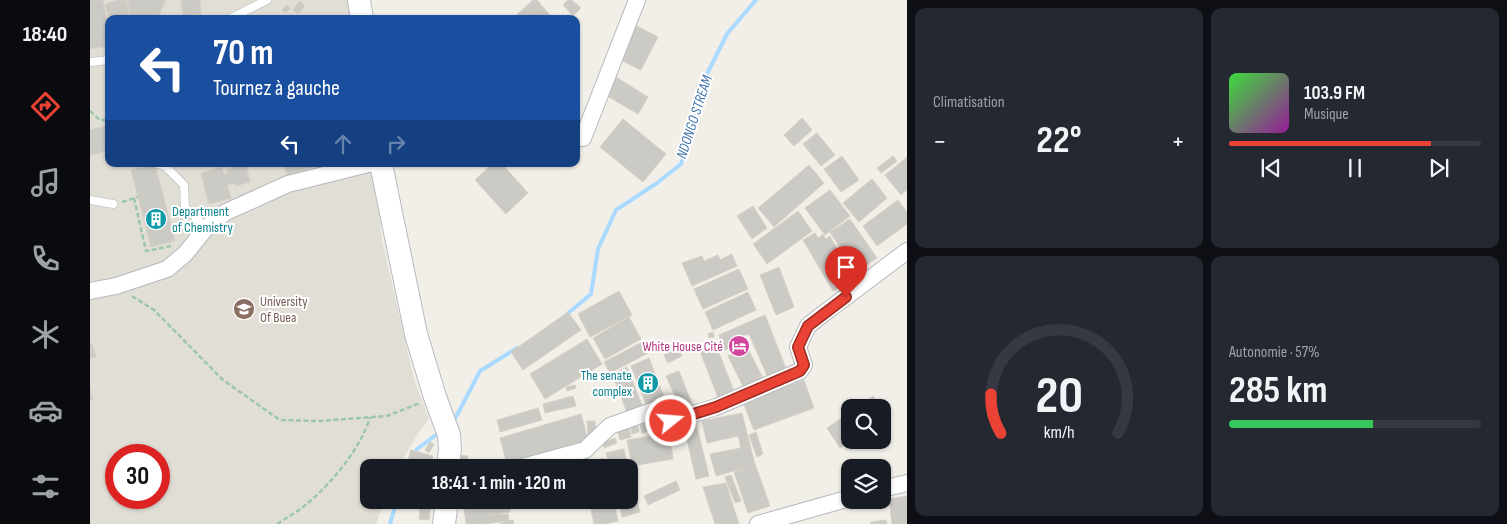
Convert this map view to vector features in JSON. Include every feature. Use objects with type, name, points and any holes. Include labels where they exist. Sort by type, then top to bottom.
[{"type":"street","points":[[358,0],[361,15]]},
{"type":"street","points":[[583,138],[637,0]]},
{"type":"street","points":[[90,291],[116,286],[167,269],[185,254],[206,228],[226,212],[288,184],[356,167]]},
{"type":"street","points":[[382,167],[416,334],[435,398],[447,428],[450,449],[449,459]]},
{"type":"street","points":[[552,459],[585,450],[610,426],[663,407],[671,421],[716,407],[800,371],[804,365],[798,347],[808,326],[907,251]]},
{"type":"street","points":[[891,487],[907,483]]},
{"type":"street","points":[[758,524],[841,500]]},
{"type":"street","points":[[444,524],[446,509]]},
{"type":"lane","points":[[237,15],[267,0]]},
{"type":"lane","points":[[90,62],[105,60]]},
{"type":"lane","points":[[166,167],[184,185],[184,207],[206,228]]},
{"type":"lane","points":[[90,200],[113,204]]},
{"type":"path","points":[[90,111],[100,120],[105,120]]},
{"type":"path","points":[[113,204],[136,198],[146,252],[170,246],[184,240],[194,243]]},
{"type":"path","points":[[116,286],[154,310],[223,380],[280,420],[319,421],[387,416],[435,398]]},
{"type":"path","points":[[277,524],[310,502],[343,467],[366,431],[370,417]]},
{"type":"shaded area","name":"University Of Buea","points":[[90,0],[348,0],[351,15],[105,15],[105,167],[374,167],[382,240],[414,379],[429,419],[403,459],[360,459],[360,509],[382,509],[376,524],[90,524]]},
{"type":"building","points":[[90,0],[103,0],[106,15],[105,47],[90,49]]},
{"type":"building","points":[[126,0],[130,15],[108,15],[105,4]]},
{"type":"building","points":[[127,0],[166,0],[159,15],[131,15]]},
{"type":"building","points":[[181,0],[200,0],[201,14],[183,15]]},
{"type":"building","points":[[533,0],[537,0],[550,15],[516,15]]},
{"type":"building","points":[[568,0],[572,0],[581,8],[572,15],[563,5]]},
{"type":"building","points":[[300,1],[305,6],[298,14],[293,10]]},
{"type":"building","points":[[287,5],[290,9],[285,13],[282,10]]},
{"type":"building","points":[[633,24],[658,37],[641,70],[615,57]]},
{"type":"building","points":[[608,72],[648,97],[638,114],[597,90]]},
{"type":"building","points":[[802,118],[812,130],[794,146],[784,135]]},
{"type":"building","points":[[623,119],[666,154],[643,182],[600,147]]},
{"type":"building","points":[[105,126],[105,151],[90,156],[90,130]]},
{"type":"building","points":[[817,133],[835,155],[821,166],[803,144]]},
{"type":"building","points":[[842,156],[859,180],[841,192],[824,169]]},
{"type":"building","points":[[893,156],[897,161],[881,173],[877,168]]},
{"type":"building","points":[[907,157],[907,190],[901,195],[885,175]]},
{"type":"building","points":[[809,165],[824,183],[774,227],[758,208]]},
{"type":"building","name":"Department of Chemistry","points":[[143,167],[156,167],[175,241],[151,247],[131,170]]},
{"type":"building","points":[[222,167],[224,174],[228,173],[227,169],[247,167],[250,182],[236,186],[235,183],[227,185],[231,198],[209,204],[201,173]]},
{"type":"building","points":[[284,167],[313,167],[287,175]]},
{"type":"building","points":[[489,167],[505,167],[528,193],[506,214],[475,180]]},
{"type":"building","points":[[872,179],[887,198],[859,222],[843,203]]},
{"type":"building","points":[[830,190],[850,216],[825,235],[805,208]]},
{"type":"building","points":[[898,200],[907,212],[907,224],[877,246],[863,226]]},
{"type":"building","points":[[753,206],[767,228],[752,239],[737,216]]},
{"type":"building","points":[[798,211],[812,231],[767,264],[753,244]]},
{"type":"building","points":[[850,219],[877,258],[856,272],[830,232]]},
{"type":"building","points":[[815,233],[818,238],[823,234],[826,239],[830,236],[854,279],[833,291],[803,240]]},
{"type":"building","points":[[732,254],[737,266],[692,286],[682,263],[702,256],[704,261],[718,255],[720,260]]},
{"type":"building","points":[[779,267],[794,307],[776,315],[760,275]]},
{"type":"building","points":[[739,269],[748,289],[703,309],[694,289]]},
{"type":"building","points":[[619,291],[632,315],[590,337],[578,314]]},
{"type":"building","points":[[748,292],[756,310],[713,330],[705,312]]},
{"type":"building","points":[[568,312],[581,330],[523,370],[511,352]]},
{"type":"building","points":[[765,315],[787,371],[769,380],[749,334],[733,338],[735,346],[725,350],[719,335]]},
{"type":"building","points":[[629,317],[641,339],[605,359],[593,338]]},
{"type":"building","points":[[713,332],[714,337],[709,338],[708,334]]},
{"type":"building","points":[[587,339],[602,364],[545,399],[530,374]]},
{"type":"building","points":[[714,340],[735,394],[719,400],[698,346]]},
{"type":"building","name":"The senate complex","points":[[644,341],[650,352],[610,373],[604,362]]},
{"type":"building","points":[[92,343],[96,357],[90,358],[90,344]]},
{"type":"building","points":[[747,347],[764,380],[745,390],[728,356]]},
{"type":"building","points":[[678,348],[682,356],[668,363],[664,355]]},
{"type":"building","name":"The senate complex","points":[[649,358],[665,400],[647,407],[631,366]]},
{"type":"building","points":[[627,367],[643,408],[628,415],[612,374]]},
{"type":"building","points":[[679,371],[694,409],[683,413],[666,376]]},
{"type":"building","points":[[804,380],[814,408],[754,430],[743,402]]},
{"type":"building","points":[[575,385],[576,388],[567,391],[566,387]]},
{"type":"building","points":[[90,386],[93,400],[90,400]]},
{"type":"building","points":[[573,396],[576,406],[545,413],[543,404]]},
{"type":"building","points":[[538,408],[542,420],[500,432],[497,420]]},
{"type":"building","points":[[742,413],[755,465],[716,476],[710,454],[741,448],[738,436],[707,443],[702,421]]},
{"type":"building","points":[[581,414],[588,440],[524,459],[506,459],[500,438]]},
{"type":"building","points":[[652,417],[655,430],[642,433],[639,420]]},
{"type":"building","points":[[841,418],[840,448],[827,428]]},
{"type":"building","points":[[695,419],[709,476],[696,479],[683,422]]},
{"type":"building","points":[[587,421],[595,421],[596,434],[588,435]]},
{"type":"building","points":[[637,422],[639,432],[632,434],[630,424]]},
{"type":"building","points":[[629,428],[631,437],[620,440],[618,431]]},
{"type":"building","points":[[756,432],[763,454],[757,457],[749,435]]},
{"type":"building","points":[[669,433],[673,459],[638,465],[638,459],[631,459],[627,440]]},
{"type":"building","points":[[615,438],[617,443],[604,448],[602,443]]},
{"type":"building","points":[[430,442],[434,444],[429,453],[425,450]]},
{"type":"building","points":[[624,449],[626,459],[608,459],[606,453]]},
{"type":"building","points":[[411,450],[433,456],[432,459],[408,459]]},
{"type":"building","points":[[455,455],[468,456],[468,459],[455,459]]},
{"type":"building","points":[[755,464],[770,506],[748,513],[734,472]]},
{"type":"building","points":[[731,475],[741,501],[735,503],[725,477]]},
{"type":"building","points":[[676,481],[680,490],[648,505],[644,496]]},
{"type":"building","points":[[726,483],[739,524],[715,524],[703,487]]},
{"type":"building","points":[[907,496],[907,524],[892,524],[891,499]]},
{"type":"building","points":[[638,504],[640,512],[622,517],[620,509],[638,509]]},
{"type":"building","points":[[420,509],[430,509],[429,520],[419,519]]},
{"type":"building","points":[[464,509],[510,509],[510,512],[488,515],[508,514],[509,521],[466,524]]},
{"type":"building","points":[[591,509],[616,509],[618,521],[594,524]]},
{"type":"building","points":[[513,520],[514,524],[500,523]]},
{"type":"building","points":[[886,520],[887,524],[871,524],[871,522]]},
{"type":"waterway","name":"NDONGO STREAM","points":[[566,315],[591,294],[598,249],[616,210],[657,183],[681,164],[707,74],[727,34],[756,0]]},
{"type":"waterway","name":"NDONGO STREAM","points":[[452,421],[456,417],[480,371],[517,348]]},
{"type":"waterway","points":[[415,456],[417,449],[440,432]]},
{"type":"waterway","points":[[390,524],[394,509]]},
{"type":"place","name":"Department of Chemistry","points":[[156,219]]},
{"type":"place","name":"University Of Buea","points":[[244,309]]},
{"type":"place","name":"White House Cité","points":[[739,346]]},
{"type":"place","name":"The senate complex","points":[[648,383]]},
{"type":"route","points":[[671,421],[716,407],[800,371],[804,365],[798,347],[808,326],[846,297]]}]
